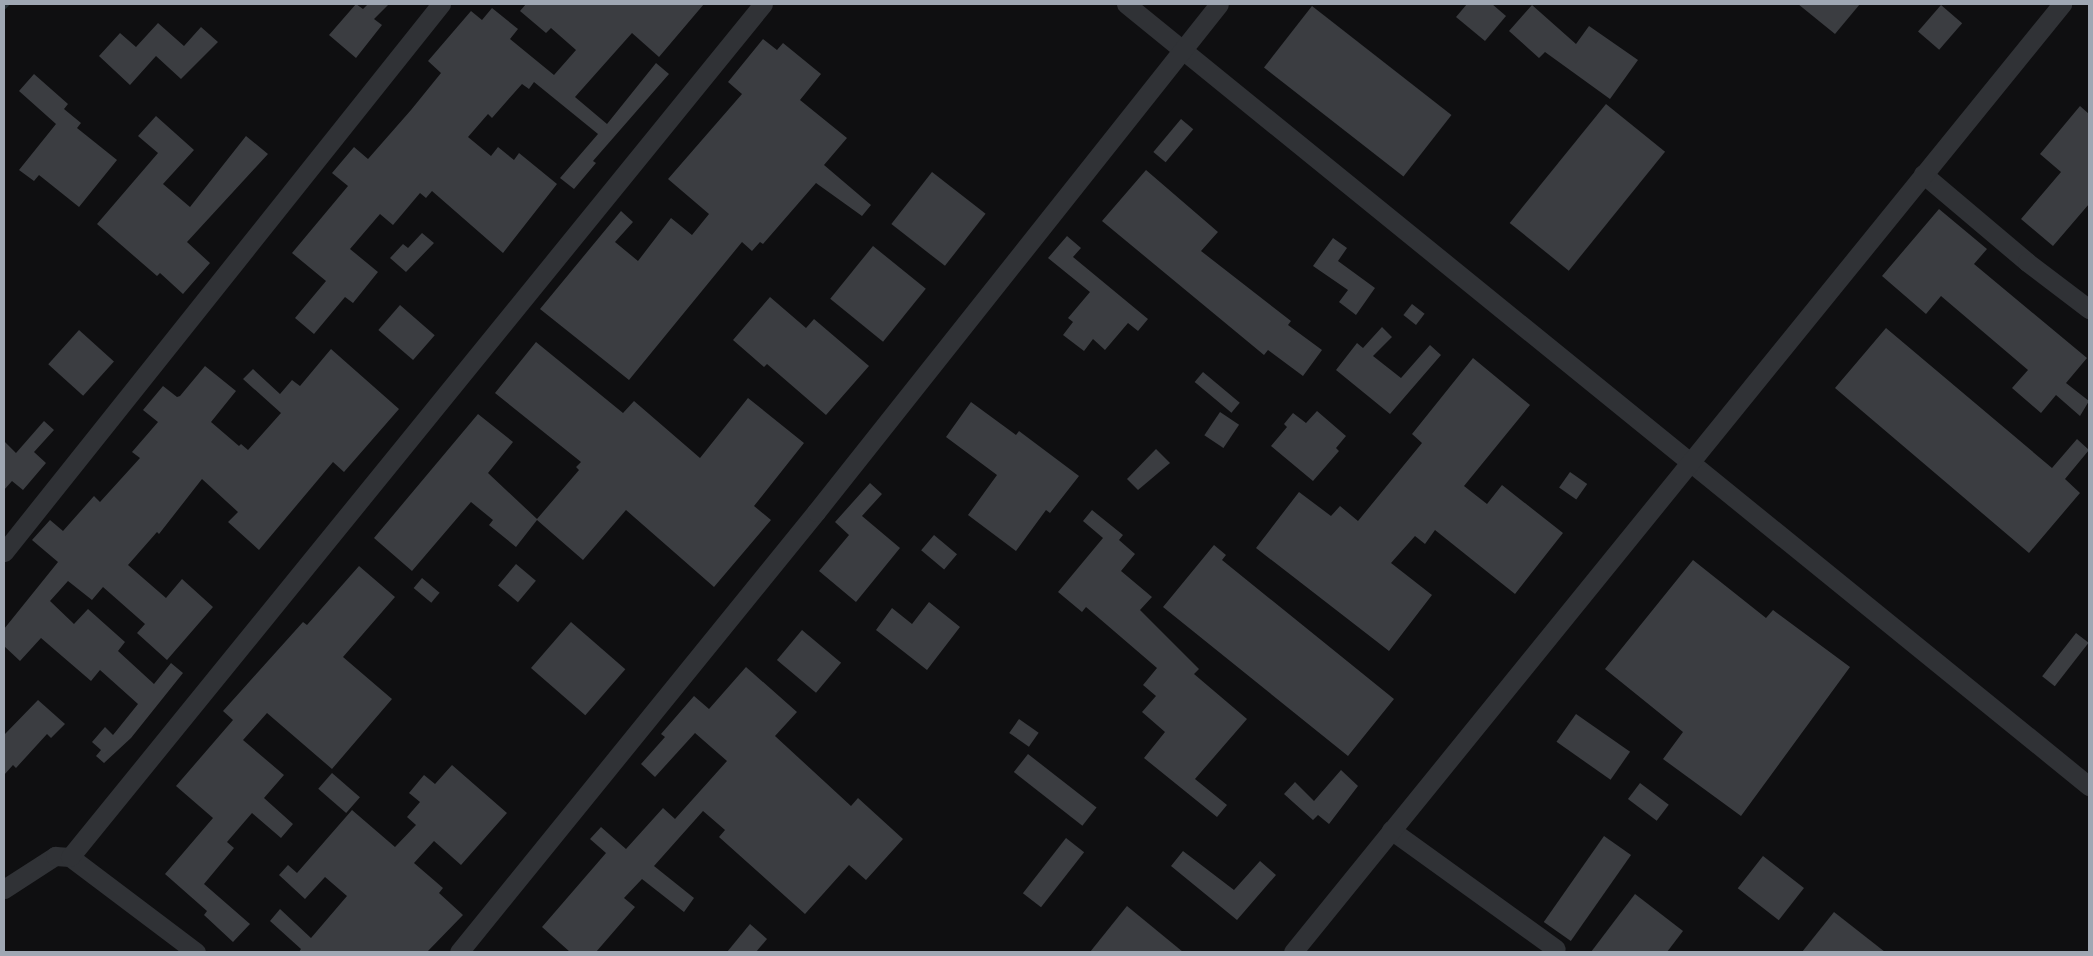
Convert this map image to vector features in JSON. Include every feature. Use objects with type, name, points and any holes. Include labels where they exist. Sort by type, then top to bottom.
[{"type":"street","points":[[4,552],[441,4]]},
{"type":"street","points":[[70,858],[763,4]]},
{"type":"street","points":[[1126,4],[2089,786]]},
{"type":"street","points":[[459,952],[816,512],[1219,4]]},
{"type":"street","points":[[1293,952],[1689,460],[2062,4]]},
{"type":"street","points":[[1923,174],[2027,262],[2089,309]]},
{"type":"street","points":[[1391,830],[1556,948]]},
{"type":"street","points":[[4,888],[55,856],[70,858],[196,952]]},
{"type":"building","points":[[356,4],[363,9],[368,4],[389,4],[374,19],[382,25],[356,58],[329,35]]},
{"type":"building","points":[[526,4],[704,4],[659,57],[632,33],[575,97],[607,124],[656,63],[669,74],[593,161],[596,163],[574,189],[560,178],[598,134],[534,82],[529,89],[522,84],[492,118],[488,114],[468,137],[491,156],[498,147],[514,160],[519,153],[557,184],[503,253],[432,191],[426,198],[420,193],[393,225],[380,214],[350,249],[378,272],[353,303],[345,297],[314,334],[295,318],[326,281],[292,253],[348,186],[332,173],[354,147],[368,159],[411,110],[441,73],[428,61],[471,11],[482,20],[492,8],[518,29],[510,39],[554,75],[576,50],[551,28],[546,33],[520,11]]},
{"type":"building","points":[[1467,4],[1492,4],[1506,16],[1485,41],[1456,17]]},
{"type":"building","points":[[1798,4],[1860,4],[1835,34]]},
{"type":"building","points":[[1532,5],[1576,44],[1589,26],[1638,60],[1610,99],[1545,52],[1539,58],[1509,31]]},
{"type":"building","points":[[1941,5],[1962,23],[1939,50],[1918,31]]},
{"type":"building","points":[[1312,6],[1451,115],[1403,176],[1264,67]]},
{"type":"building","points":[[158,23],[184,46],[201,27],[218,42],[181,79],[156,56],[130,85],[99,56],[120,33],[136,47]]},
{"type":"building","points":[[763,39],[777,50],[783,43],[821,74],[800,100],[847,138],[824,165],[871,205],[862,216],[816,183],[763,244],[760,242],[752,251],[742,242],[629,380],[540,309],[621,211],[633,222],[615,242],[638,261],[671,218],[692,235],[709,214],[668,179],[742,94],[728,82]]},
{"type":"building","points":[[34,74],[68,104],[64,109],[81,123],[77,128],[117,160],[79,207],[39,175],[34,181],[19,170],[56,124],[19,91]]},
{"type":"building","points":[[1606,104],[1665,152],[1569,271],[1510,223]]},
{"type":"building","points":[[2080,106],[2089,114],[2089,204],[2053,246],[2021,219],[2061,172],[2040,154]]},
{"type":"building","points":[[156,116],[194,150],[163,184],[190,207],[246,136],[268,154],[187,242],[210,263],[183,294],[160,273],[157,276],[97,224],[158,153],[138,136]]},
{"type":"building","points":[[1181,119],[1193,129],[1166,162],[1153,152]]},
{"type":"building","points":[[1146,170],[1218,232],[1201,251],[1291,321],[1288,325],[1322,350],[1303,376],[1268,350],[1264,355],[1102,221]]},
{"type":"building","points":[[932,172],[986,214],[945,266],[891,224]]},
{"type":"building","points":[[1939,209],[1987,249],[1974,264],[2087,358],[2066,383],[2089,401],[2080,416],[2056,395],[2041,413],[2012,388],[2028,370],[1941,296],[1926,314],[1882,276]]},
{"type":"building","points":[[422,233],[434,243],[406,272],[390,258],[403,244],[408,248]]},
{"type":"building","points":[[1067,236],[1081,248],[1073,257],[1148,319],[1138,331],[1128,323],[1105,350],[1093,339],[1084,351],[1063,335],[1073,322],[1068,318],[1090,292],[1048,258]]},
{"type":"building","points":[[1333,238],[1347,248],[1338,261],[1375,288],[1356,315],[1339,302],[1348,290],[1313,266]]},
{"type":"building","points":[[873,246],[926,289],[883,342],[830,299]]},
{"type":"building","points":[[770,297],[806,328],[814,319],[869,366],[826,415],[767,364],[764,367],[733,340]]},
{"type":"building","points":[[1412,304],[1425,314],[1416,325],[1403,315]]},
{"type":"building","points":[[400,305],[435,335],[413,360],[378,330]]},
{"type":"building","points":[[1382,327],[1392,337],[1373,356],[1401,378],[1430,345],[1441,355],[1390,414],[1336,370],[1357,343],[1363,348]]},
{"type":"building","points":[[1886,328],[2052,468],[2077,439],[2089,450],[2065,479],[2080,493],[2029,553],[1835,388]]},
{"type":"building","points":[[79,330],[114,361],[83,396],[48,364]]},
{"type":"building","points":[[536,342],[623,413],[634,401],[700,458],[748,398],[804,443],[754,506],[771,520],[714,587],[626,510],[583,560],[537,520],[516,547],[489,525],[493,520],[471,502],[412,571],[374,538],[478,414],[513,442],[488,473],[537,519],[579,470],[576,467],[581,462],[495,393]]},
{"type":"building","points":[[331,349],[399,409],[344,472],[333,462],[259,550],[228,522],[238,512],[202,479],[159,534],[157,532],[128,565],[166,598],[182,579],[213,607],[167,660],[137,633],[145,624],[103,587],[92,600],[68,581],[50,601],[74,624],[88,609],[125,642],[118,651],[154,684],[171,663],[183,673],[131,738],[104,763],[96,756],[101,750],[92,742],[105,727],[113,735],[138,704],[100,670],[91,681],[41,638],[20,661],[4,646],[4,629],[58,562],[32,540],[50,520],[63,531],[94,496],[100,502],[140,458],[132,452],[158,422],[143,410],[163,386],[177,397],[180,396],[205,366],[236,391],[211,422],[239,446],[241,444],[248,450],[281,413],[243,379],[253,369],[280,394],[292,380],[300,386]]},
{"type":"building","points":[[1473,358],[1530,405],[1464,486],[1487,504],[1502,485],[1563,533],[1515,594],[1435,530],[1425,544],[1415,536],[1391,563],[1432,595],[1389,651],[1256,548],[1299,492],[1331,516],[1340,506],[1358,521],[1422,443],[1412,434]]},
{"type":"building","points":[[1203,372],[1240,403],[1231,413],[1195,382]]},
{"type":"building","points":[[971,402],[1016,435],[1019,431],[1079,476],[1050,513],[1046,510],[1016,551],[968,515],[997,475],[946,437]]},
{"type":"building","points":[[1317,411],[1346,436],[1336,448],[1339,451],[1313,481],[1271,446],[1287,427],[1284,424],[1293,413],[1306,423]]},
{"type":"building","points":[[1220,412],[1239,425],[1223,448],[1204,435]]},
{"type":"building","points":[[44,421],[54,430],[34,452],[46,463],[23,490],[12,481],[4,490],[4,441],[16,453]]},
{"type":"building","points":[[1156,449],[1170,463],[1138,490],[1127,479]]},
{"type":"building","points":[[1570,472],[1587,484],[1576,500],[1559,488]]},
{"type":"building","points":[[870,483],[882,494],[862,516],[900,548],[856,602],[819,571],[849,535],[835,522]]},
{"type":"building","points":[[1092,510],[1123,535],[1119,540],[1135,554],[1121,571],[1152,597],[1140,610],[1199,669],[1194,674],[1247,719],[1195,779],[1227,805],[1217,817],[1144,758],[1165,732],[1142,712],[1156,696],[1143,685],[1157,668],[1086,607],[1082,612],[1058,592],[1103,538],[1083,521]]},
{"type":"building","points":[[934,535],[957,554],[944,570],[921,550]]},
{"type":"building","points":[[1214,545],[1226,555],[1222,560],[1394,699],[1348,756],[1163,607]]},
{"type":"building","points":[[1693,560],[1766,618],[1773,610],[1850,667],[1741,816],[1663,759],[1683,732],[1605,669]]},
{"type":"building","points":[[516,564],[536,581],[518,602],[498,585]]},
{"type":"building","points":[[359,566],[395,597],[343,657],[392,699],[332,769],[267,713],[243,740],[284,775],[264,798],[293,824],[281,838],[252,813],[227,842],[234,848],[204,884],[250,924],[233,942],[204,915],[207,911],[165,874],[213,818],[176,786],[233,720],[223,711],[303,622],[307,625]]},
{"type":"building","points":[[422,578],[440,593],[431,603],[414,588]]},
{"type":"building","points":[[929,602],[960,627],[927,670],[876,630],[892,608],[912,624]]},
{"type":"building","points":[[571,622],[625,669],[585,715],[531,668]]},
{"type":"building","points":[[802,630],[841,663],[816,693],[777,660]]},
{"type":"building","points":[[2076,633],[2089,643],[2055,686],[2042,676]]},
{"type":"building","points":[[746,667],[797,712],[775,736],[851,806],[858,798],[903,839],[866,880],[849,865],[805,914],[719,837],[725,830],[703,811],[654,866],[694,898],[684,912],[642,879],[624,898],[635,907],[596,952],[570,952],[542,927],[606,853],[590,839],[601,827],[626,849],[663,808],[675,819],[727,761],[695,733],[655,777],[641,764],[665,737],[661,734],[694,696],[709,709]]},
{"type":"building","points":[[38,700],[65,724],[51,738],[47,734],[16,768],[13,765],[4,775],[4,735]]},
{"type":"building","points":[[1576,714],[1630,752],[1611,780],[1556,742]]},
{"type":"building","points":[[1019,719],[1039,733],[1029,747],[1009,733]]},
{"type":"building","points":[[1028,754],[1097,808],[1082,826],[1014,772]]},
{"type":"building","points":[[452,765],[507,813],[461,865],[434,841],[414,863],[443,888],[439,893],[463,915],[427,952],[299,952],[301,949],[270,921],[280,909],[311,938],[347,896],[325,877],[305,899],[279,875],[288,865],[297,873],[352,810],[395,847],[416,825],[407,817],[420,802],[409,793],[424,775],[435,784]]},
{"type":"building","points":[[1341,770],[1358,786],[1329,824],[1318,815],[1313,820],[1284,794],[1295,782],[1314,801]]},
{"type":"building","points":[[332,773],[360,797],[346,813],[318,789]]},
{"type":"building","points":[[1640,783],[1669,805],[1657,821],[1628,799]]},
{"type":"building","points":[[1604,836],[1631,855],[1571,941],[1544,922]]},
{"type":"building","points":[[1066,838],[1084,852],[1041,907],[1023,893]]},
{"type":"building","points":[[1183,851],[1234,890],[1260,861],[1276,875],[1237,920],[1171,866]]},
{"type":"building","points":[[1763,856],[1804,888],[1779,920],[1738,888]]},
{"type":"building","points":[[1635,894],[1683,931],[1667,952],[1591,952]]},
{"type":"building","points":[[1127,906],[1183,952],[1090,952]]},
{"type":"building","points":[[1834,912],[1885,952],[1802,952]]},
{"type":"building","points":[[750,924],[767,939],[756,952],[727,952]]}]
